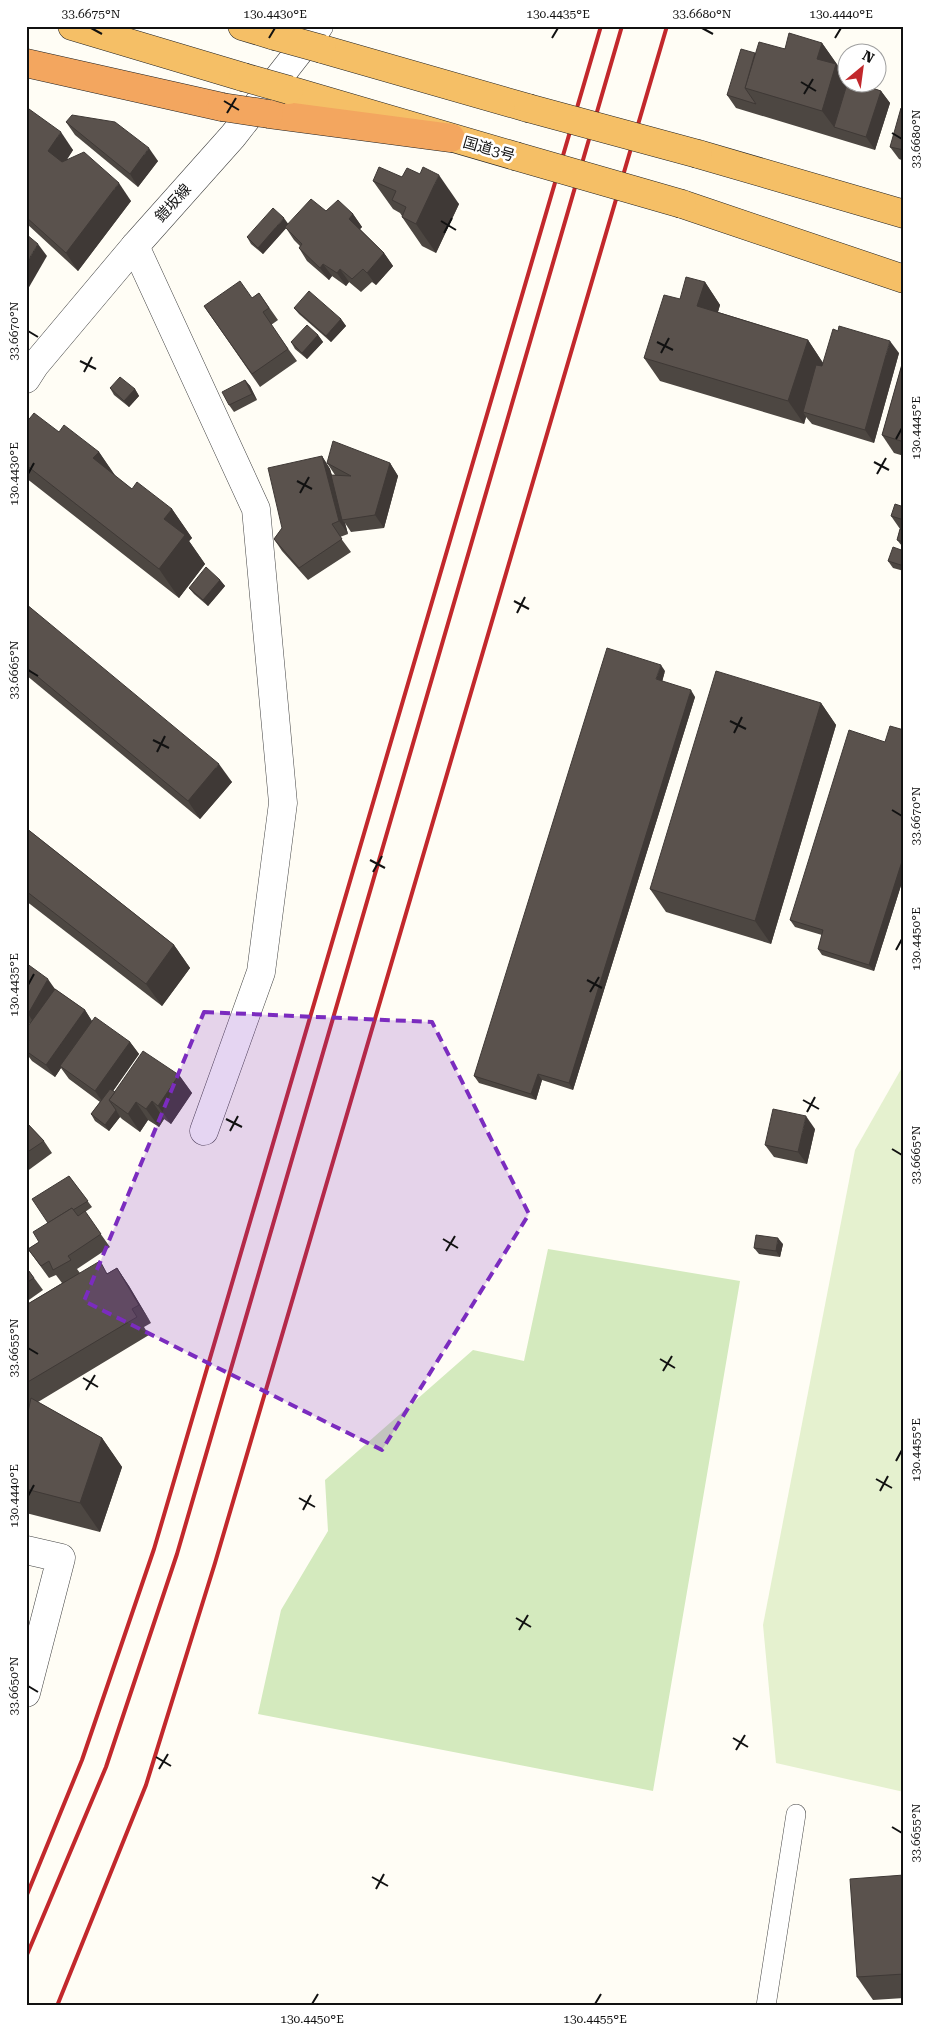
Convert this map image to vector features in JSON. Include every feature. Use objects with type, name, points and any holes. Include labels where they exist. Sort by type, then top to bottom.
[{"type":"highway","name":"国道3号","points":[[72,26],[682,204],[904,279]]},
{"type":"highway","points":[[242,26],[275,36],[320,38],[528,108],[698,154],[904,214]]},
{"type":"highway","points":[[26,63],[222,107],[451,138]]},
{"type":"street","name":"鎧坂線","points":[[26,379],[41,357],[135,246],[320,38]]},
{"type":"street","points":[[135,246],[256,509],[283,803],[261,972],[204,1131]]},
{"type":"street","points":[[26,1550],[61,1558],[26,1693]]},
{"type":"lane","points":[[766,2006],[796,1814]]},
{"type":"highlighted area","points":[[204,1012],[432,1022],[529,1214],[382,1450],[84,1301]]},
{"type":"green space","points":[[904,1064],[904,1792],[776,1763],[763,1625],[855,1150]]},
{"type":"green space","points":[[548,1249],[740,1281],[653,1791],[258,1714],[281,1610],[328,1531],[325,1480],[473,1350],[524,1361]]},
{"type":"building","points":[[789,33],[822,43],[817,59],[836,64],[822,111],[745,88],[759,42],[785,49]]},
{"type":"building","points":[[741,49],[755,53],[745,88],[756,104],[727,95]]},
{"type":"building","points":[[845,92],[881,92],[866,137],[834,127]]},
{"type":"building","points":[[901,108],[904,109],[904,150],[890,147]]},
{"type":"building","points":[[29,109],[61,132],[48,151],[62,162],[84,152],[119,183],[66,253],[26,217],[26,110]]},
{"type":"building","points":[[72,115],[115,122],[149,148],[130,174],[66,122]]},
{"type":"building","points":[[379,167],[402,177],[407,168],[420,174],[423,167],[439,175],[416,224],[402,217],[406,207],[392,200],[396,191],[373,181]]},
{"type":"building","points":[[311,199],[326,211],[338,200],[353,214],[349,219],[384,253],[367,273],[363,269],[352,279],[340,269],[337,273],[323,264],[320,268],[299,248],[302,244],[285,227]]},
{"type":"building","points":[[273,208],[284,218],[258,248],[247,237]]},
{"type":"building","points":[[26,234],[38,244],[26,264]]},
{"type":"building","points":[[686,277],[705,282],[697,306],[808,340],[788,401],[644,358],[664,295],[680,299]]},
{"type":"building","points":[[240,281],[252,298],[259,293],[269,308],[263,312],[288,349],[252,374],[204,306]]},
{"type":"building","points":[[309,291],[341,319],[326,336],[294,308]]},
{"type":"building","points":[[307,325],[318,335],[302,353],[291,342]]},
{"type":"building","points":[[839,326],[890,341],[865,430],[803,412],[816,365],[822,366],[833,329],[838,331]]},
{"type":"building","points":[[904,357],[904,442],[882,435]]},
{"type":"building","points":[[120,377],[135,389],[124,401],[110,388]]},
{"type":"building","points":[[245,380],[252,394],[229,405],[222,392]]},
{"type":"building","points":[[34,413],[59,432],[64,425],[99,452],[93,458],[132,489],[137,482],[172,509],[164,519],[185,535],[159,569],[26,465],[26,423]]},
{"type":"building","points":[[333,441],[390,463],[375,515],[342,520],[331,475],[351,476],[327,463]]},
{"type":"building","points":[[322,456],[339,521],[332,524],[342,539],[299,568],[274,539],[282,528],[268,468]]},
{"type":"building","points":[[895,504],[904,507],[904,520],[891,516]]},
{"type":"building","points":[[900,529],[904,530],[904,542],[897,540]]},
{"type":"building","points":[[893,547],[904,551],[904,566],[888,561]]},
{"type":"building","points":[[206,567],[220,580],[203,600],[189,588]]},
{"type":"building","points":[[26,604],[219,764],[188,801],[26,667]]},
{"type":"building","points":[[607,648],[661,665],[656,679],[691,690],[569,1083],[538,1074],[531,1094],[474,1076]]},
{"type":"building","points":[[716,671],[821,703],[755,921],[650,889]]},
{"type":"building","points":[[890,726],[904,730],[904,855],[869,965],[818,949],[823,930],[790,920],[849,730],[885,742]]},
{"type":"building","points":[[26,828],[174,945],[146,984],[26,891]]},
{"type":"building","points":[[26,963],[48,979],[28,1014],[26,1013]]},
{"type":"building","points":[[55,989],[85,1010],[46,1065],[26,1051],[26,1044],[29,1040],[26,1038],[26,1029]]},
{"type":"building","points":[[95,1017],[130,1042],[95,1091],[60,1066]]},
{"type":"building","points":[[143,1051],[179,1075],[158,1106],[152,1101],[146,1109],[136,1102],[128,1114],[109,1100]]},
{"type":"building","points":[[110,1089],[115,1092],[109,1100],[116,1110],[105,1125],[91,1114]]},
{"type":"building","points":[[773,1109],[806,1116],[798,1152],[765,1145]]},
{"type":"building","points":[[26,1122],[44,1141],[26,1153]]},
{"type":"building","points":[[69,1176],[88,1201],[73,1210],[72,1208],[48,1223],[32,1199]]},
{"type":"building","points":[[72,1208],[78,1216],[85,1211],[101,1234],[68,1256],[71,1260],[53,1270],[49,1261],[41,1266],[28,1249],[39,1242],[33,1232]]},
{"type":"building","points":[[756,1235],[778,1238],[776,1251],[754,1248]]},
{"type":"building","points":[[100,1261],[107,1274],[117,1268],[139,1305],[132,1309],[137,1317],[26,1383],[26,1305]]},
{"type":"building","points":[[26,1267],[34,1278],[26,1283]]},
{"type":"building","points":[[31,1398],[102,1438],[80,1503],[26,1489],[26,1421]]},
{"type":"building","points":[[904,1875],[904,1974],[857,1977],[850,1879]]},
{"type":"railway","points":[[26,1897],[82,1760],[154,1549],[601,26]]},
{"type":"railway","points":[[26,1957],[106,1767],[177,1554],[622,26]]},
{"type":"railway","points":[[57,2006],[146,1785],[215,1563],[667,26]]}]
